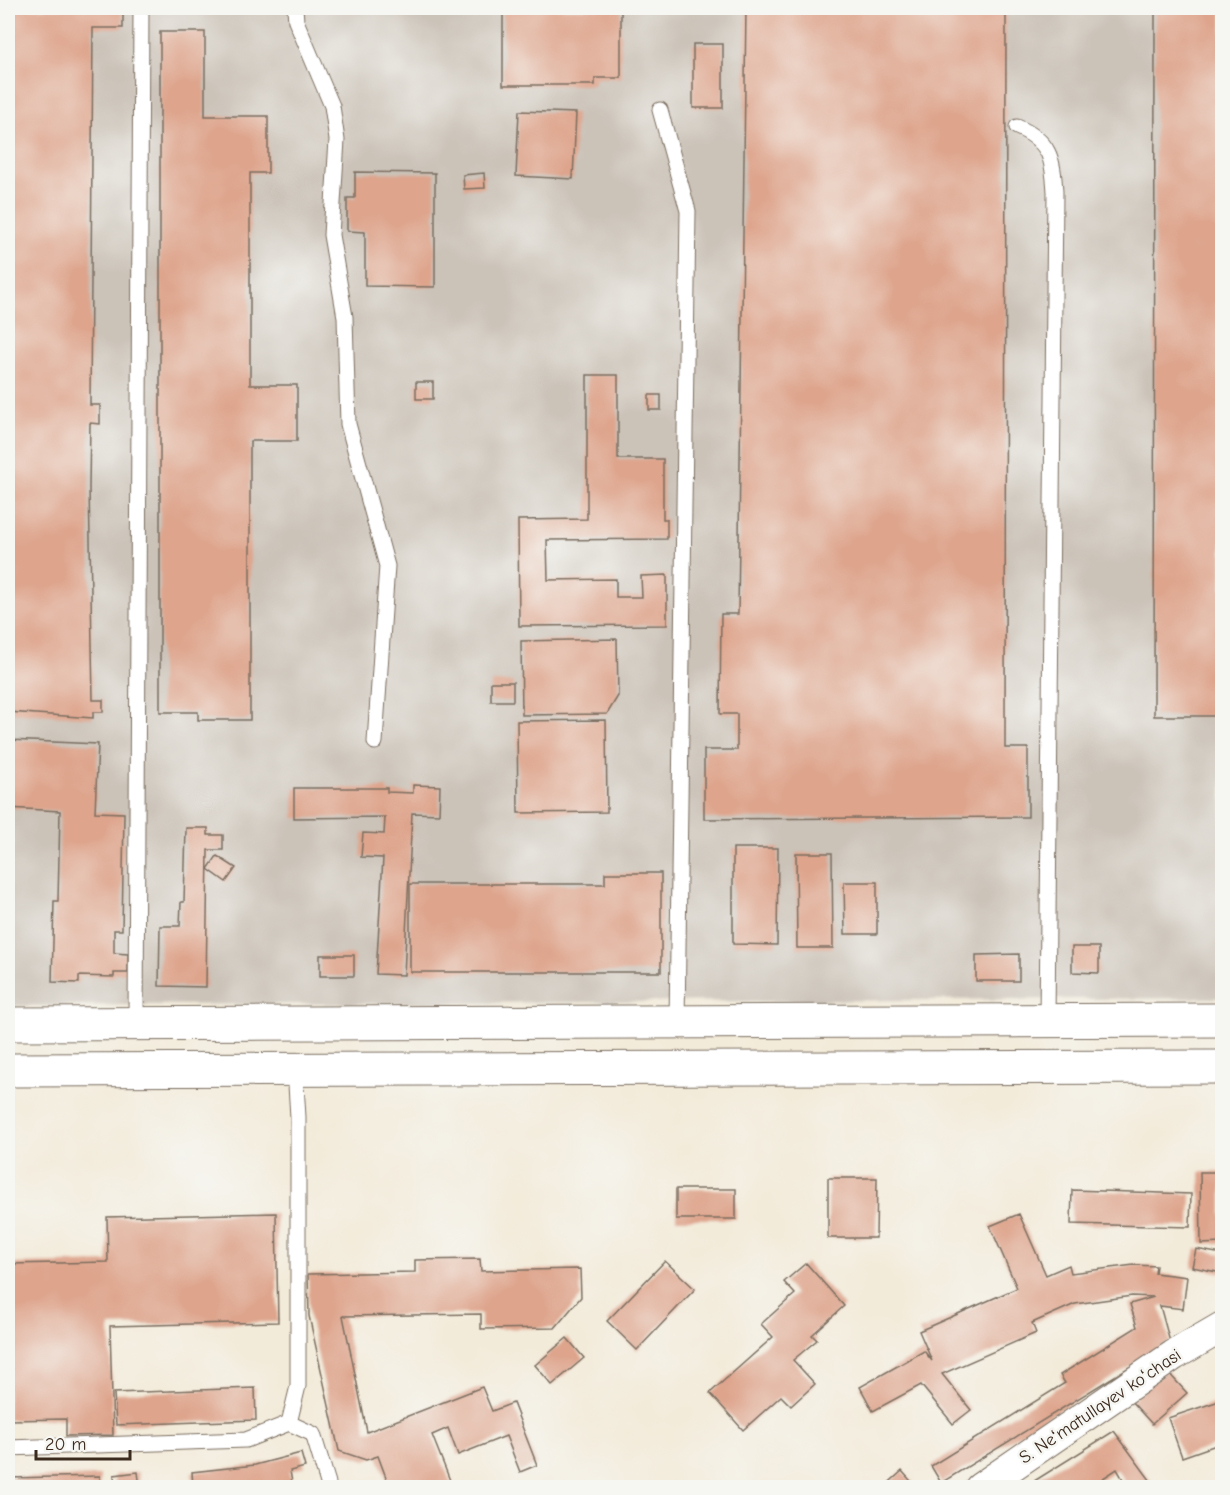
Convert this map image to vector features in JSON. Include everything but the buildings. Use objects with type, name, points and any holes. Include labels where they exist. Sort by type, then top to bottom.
[{"type":"main road","points":[[8,1024],[1222,1020]]},
{"type":"main road","points":[[8,1070],[1222,1067]]},
{"type":"street","name":"S. Neʻmatullayev koʻchasi","points":[[980,1488],[1165,1361],[1222,1327]]},
{"type":"lane","points":[[136,1024],[141,8]]},
{"type":"lane","points":[[295,8],[296,21],[332,106],[337,140],[331,236],[345,317],[348,424],[387,566],[375,742]]},
{"type":"lane","points":[[660,110],[688,211],[677,1023]]},
{"type":"lane","points":[[1017,126],[1034,134],[1046,147],[1053,167],[1054,192],[1047,1021]]},
{"type":"lane","points":[[289,1423],[298,1386],[298,1117],[295,1070]]},
{"type":"lane","points":[[8,1448],[246,1440],[289,1423],[313,1434],[328,1483]]},
{"type":"shaded area","points":[[8,8],[1222,8],[1222,998],[8,1006]]}]
